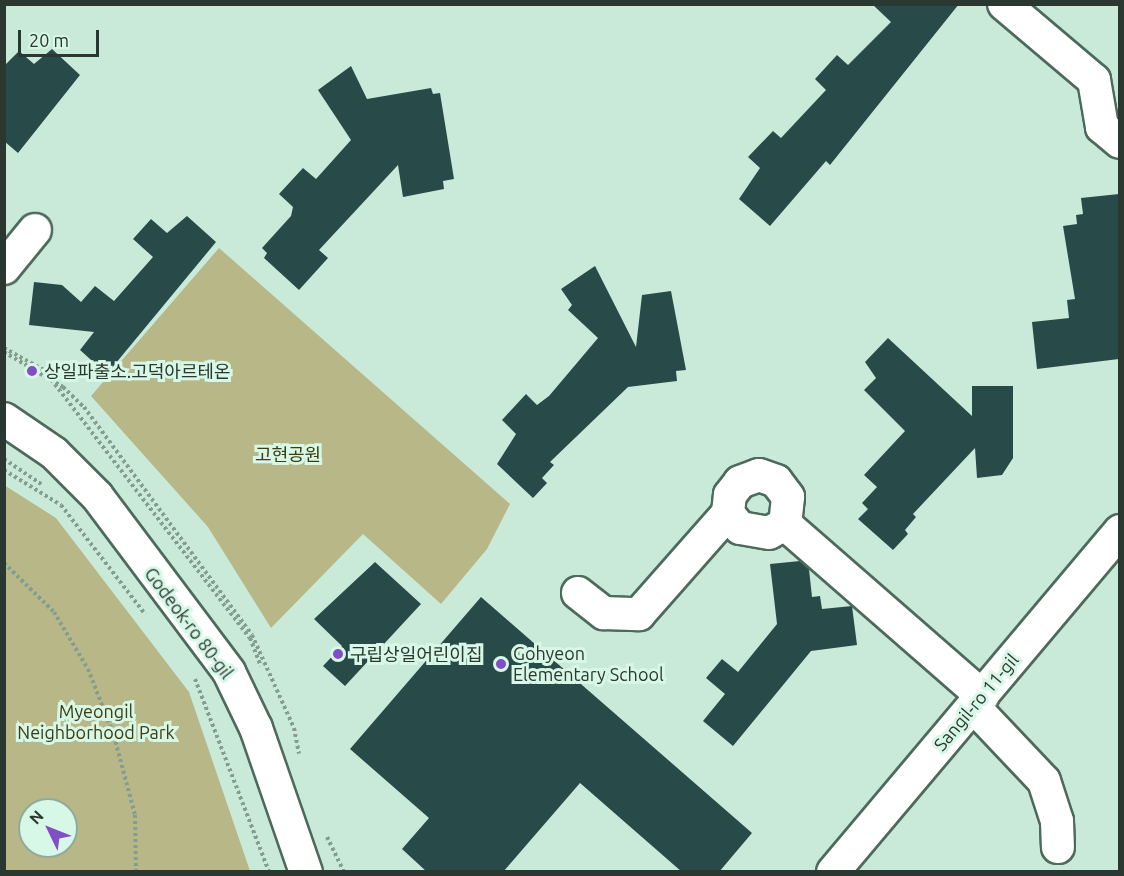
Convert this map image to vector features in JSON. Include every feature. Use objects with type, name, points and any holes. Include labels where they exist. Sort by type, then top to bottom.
[{"type":"street","points":[[1004,4],[1094,80],[1102,127],[1119,142]]},
{"type":"street","points":[[4,268],[35,230]]},
{"type":"street","name":"Godeok-ro 80-gil","points":[[4,419],[54,453],[97,496],[229,672],[256,728],[306,872]]},
{"type":"street","points":[[578,592],[604,613],[639,614],[728,513],[730,495],[740,482],[759,475],[776,481],[788,497],[785,524]]},
{"type":"street","points":[[728,513],[740,528],[755,534],[785,524]]},
{"type":"street","points":[[785,524],[978,701],[1044,781],[1057,820],[1058,847]]},
{"type":"street","name":"Sangil-ro 11-gil","points":[[833,872],[1119,531]]},
{"type":"path","points":[[4,459],[67,502],[154,613]]},
{"type":"path","points":[[4,470],[61,505],[146,615],[154,613]]},
{"type":"path","points":[[4,563],[54,612],[88,669],[114,735],[135,815],[136,872]]},
{"type":"path","points":[[150,620],[154,613]]},
{"type":"path","points":[[190,674],[269,872]]},
{"type":"green space","name":"고현공원","points":[[219,248],[510,504],[487,549],[441,604],[363,534],[271,628],[208,527],[91,396]]},
{"type":"green space","name":"Myeongil Neighborhood Park","points":[[4,485],[56,518],[189,692],[250,871],[5,871]]},
{"type":"building","points":[[872,4],[959,4],[830,165],[826,161],[770,226],[739,199],[760,168],[748,157],[773,131],[781,138],[826,90],[815,79],[837,55],[848,65],[891,22]]},
{"type":"building","points":[[52,49],[80,75],[18,153],[4,141],[4,66],[19,51],[34,64]]},
{"type":"building","points":[[351,66],[367,99],[431,88],[433,94],[440,93],[454,179],[443,181],[444,189],[403,197],[398,165],[319,250],[328,258],[299,290],[264,258],[267,253],[262,248],[291,216],[293,207],[279,194],[303,168],[316,179],[351,140],[318,90]]},
{"type":"building","points":[[1119,194],[1119,359],[1037,369],[1032,322],[1069,318],[1067,300],[1075,299],[1063,226],[1077,224],[1076,215],[1083,214],[1081,198]]},
{"type":"building","points":[[187,216],[216,242],[111,369],[105,363],[100,368],[80,350],[94,332],[29,325],[34,282],[62,285],[81,302],[95,286],[114,301],[153,257],[133,239],[151,219],[167,233]]},
{"type":"building","points":[[595,266],[636,347],[642,295],[671,291],[686,370],[676,371],[677,381],[628,387],[550,462],[554,465],[542,478],[547,483],[533,498],[497,464],[516,434],[502,420],[526,394],[537,405],[549,396],[598,338],[568,310],[572,305],[561,289]]},
{"type":"building","points":[[888,338],[972,416],[972,386],[1013,386],[1013,458],[1002,475],[977,478],[975,448],[913,514],[916,517],[905,530],[908,534],[893,550],[858,519],[868,509],[862,503],[877,487],[864,475],[905,431],[864,390],[876,378],[865,362]]},
{"type":"building","points":[[800,561],[809,569],[812,597],[820,596],[822,609],[852,606],[857,645],[811,651],[733,746],[703,721],[725,694],[706,678],[722,659],[738,672],[777,624],[770,564]]},
{"type":"building","name":"구립상일어린이집","points":[[375,562],[421,604],[345,686],[323,666],[342,646],[314,619]]},
{"type":"building","points":[[481,597],[752,833],[719,872],[682,872],[580,783],[503,872],[427,872],[402,849],[429,818],[350,749]]},
{"type":"place","name":"상일파출소.고덕아르테온","points":[[32,371]]},
{"type":"place","name":"구립상일어린이집","points":[[338,654]]},
{"type":"place","name":"Gohyeon Elementary School","points":[[501,664]]}]
